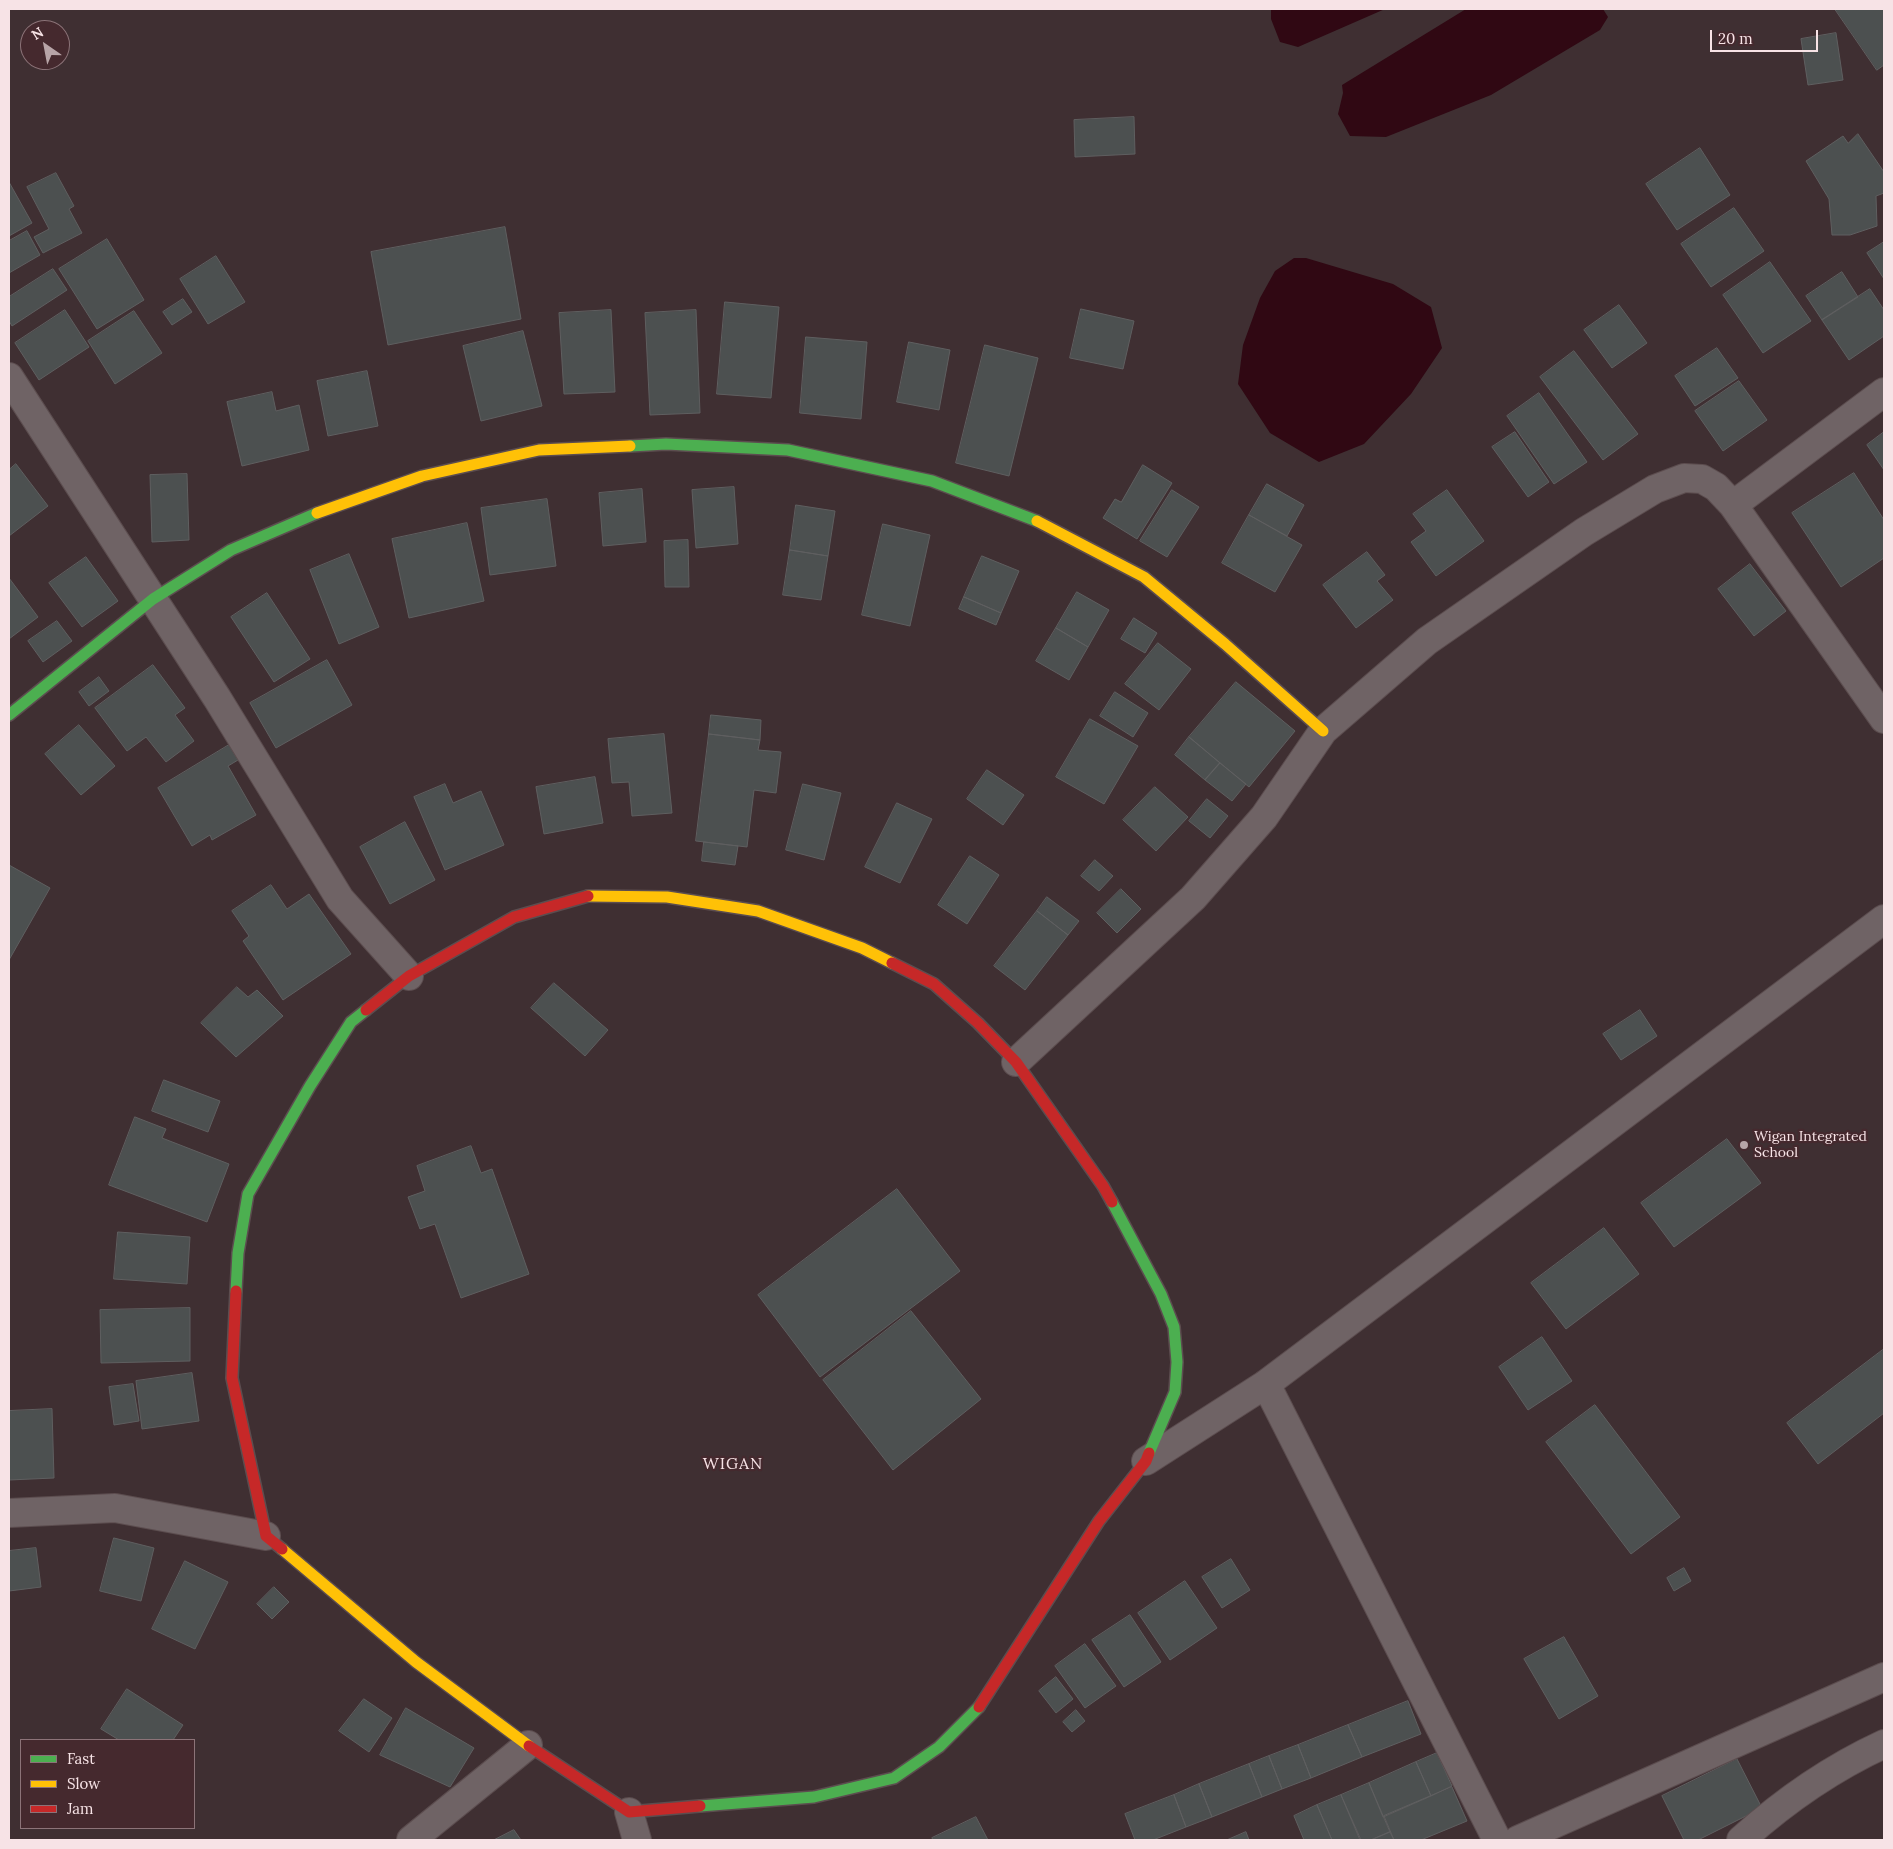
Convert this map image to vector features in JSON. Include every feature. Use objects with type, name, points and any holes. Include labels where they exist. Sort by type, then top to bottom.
[{"type":"street","points":[[9,376],[153,599],[340,899],[409,976]]},
{"type":"street","points":[[1732,505],[1884,392]]},
{"type":"street","points":[[9,715],[153,599],[231,550],[312,515],[422,476],[539,450],[666,444],[788,450],[932,481],[1045,524],[1144,577],[1225,644],[1323,731]]},
{"type":"street","points":[[1016,1062],[1193,898],[1264,817],[1323,731],[1427,641],[1584,532],[1655,489],[1684,478],[1702,479],[1716,487],[1732,505],[1884,719]]},
{"type":"street","points":[[9,1513],[115,1508],[266,1536],[416,1662],[528,1745],[629,1812],[814,1797],[894,1778],[939,1747],[983,1703],[1099,1521],[1146,1460],[1175,1392],[1177,1362],[1174,1328],[1161,1294],[1103,1186],[1016,1062],[978,1023],[934,984],[862,948],[758,911],[667,897],[588,896],[514,917],[409,976],[351,1022],[305,1095],[248,1194],[238,1253],[232,1378],[266,1536]]},
{"type":"street","points":[[1146,1460],[1266,1384],[1884,919]]},
{"type":"street","points":[[1266,1384],[1497,1840]]},
{"type":"street","points":[[1518,1840],[1884,1677]]},
{"type":"street","points":[[1741,1840],[1773,1811],[1857,1756],[1884,1744]]},
{"type":"street","points":[[411,1840],[528,1745]]},
{"type":"street","points":[[629,1812],[637,1840]]},
{"type":"shaded area","points":[[1271,9],[1385,9],[1298,47],[1280,42],[1271,19]]},
{"type":"shaded area","points":[[1466,9],[1603,9],[1608,17],[1600,30],[1491,95],[1386,137],[1350,136],[1338,114],[1343,93],[1342,85]]},
{"type":"shaded area","points":[[1294,258],[1306,258],[1393,284],[1431,307],[1442,348],[1411,394],[1364,444],[1319,462],[1270,433],[1238,384],[1243,345],[1260,298],[1275,271]]},
{"type":"building","points":[[1835,9],[1884,9],[1884,65],[1877,70]]},
{"type":"building","points":[[1836,33],[1843,80],[1808,85],[1801,39]]},
{"type":"building","points":[[1134,117],[1135,154],[1075,157],[1074,120]]},
{"type":"building","points":[[1858,134],[1884,172],[1884,193],[1876,196],[1877,226],[1850,235],[1832,235],[1829,199],[1806,161],[1843,136],[1848,143]]},
{"type":"building","points":[[1700,148],[1730,195],[1677,230],[1646,184]]},
{"type":"building","points":[[56,173],[74,206],[69,209],[82,233],[43,253],[34,237],[49,229],[27,187]]},
{"type":"building","points":[[9,182],[32,223],[9,236]]},
{"type":"building","points":[[1734,208],[1764,251],[1711,287],[1681,244]]},
{"type":"building","points":[[505,227],[521,319],[388,345],[371,252]]},
{"type":"building","points":[[27,231],[40,255],[9,273],[9,241]]},
{"type":"building","points":[[107,239],[144,300],[97,329],[59,269]]},
{"type":"building","points":[[1884,242],[1884,279],[1867,253]]},
{"type":"building","points":[[216,256],[245,302],[208,324],[180,279]]},
{"type":"building","points":[[1770,262],[1811,321],[1763,353],[1723,295]]},
{"type":"building","points":[[53,269],[67,290],[12,326],[9,321],[9,297]]},
{"type":"building","points":[[1842,272],[1858,297],[1822,320],[1806,296]]},
{"type":"building","points":[[1870,289],[1884,310],[1884,336],[1849,360],[1822,320]]},
{"type":"building","points":[[183,299],[192,312],[172,325],[163,312]]},
{"type":"building","points":[[725,302],[779,307],[771,398],[717,394]]},
{"type":"building","points":[[1619,305],[1647,343],[1612,368],[1584,330]]},
{"type":"building","points":[[1081,309],[1134,321],[1123,369],[1070,358]]},
{"type":"building","points":[[65,310],[89,347],[39,380],[15,343]]},
{"type":"building","points":[[611,310],[615,392],[564,394],[559,313]]},
{"type":"building","points":[[696,310],[700,413],[650,415],[645,313]]},
{"type":"building","points":[[134,311],[162,353],[115,384],[88,341]]},
{"type":"building","points":[[523,331],[542,406],[481,421],[463,346]]},
{"type":"building","points":[[806,337],[867,342],[861,419],[800,413]]},
{"type":"building","points":[[909,342],[950,350],[939,410],[897,402]]},
{"type":"building","points":[[985,345],[1038,358],[1009,476],[956,463]]},
{"type":"building","points":[[1717,348],[1738,378],[1695,406],[1675,376]]},
{"type":"building","points":[[1574,351],[1638,434],[1603,460],[1540,377]]},
{"type":"building","points":[[367,371],[378,426],[328,436],[317,381]]},
{"type":"building","points":[[1739,381],[1767,420],[1723,451],[1695,411]]},
{"type":"building","points":[[272,392],[276,411],[299,405],[309,450],[242,466],[227,402]]},
{"type":"building","points":[[1539,393],[1587,462],[1554,484],[1507,416]]},
{"type":"building","points":[[1515,432],[1549,482],[1528,497],[1492,447]]},
{"type":"building","points":[[1884,432],[1884,470],[1867,445]]},
{"type":"building","points":[[16,464],[48,506],[9,536],[9,470]]},
{"type":"building","points":[[1143,465],[1172,483],[1137,539],[1103,518],[1115,499],[1121,502]]},
{"type":"building","points":[[1854,473],[1884,520],[1884,558],[1841,587],[1792,513]]},
{"type":"building","points":[[187,474],[189,540],[152,542],[150,475]]},
{"type":"building","points":[[1267,484],[1304,505],[1287,536],[1249,515]]},
{"type":"building","points":[[734,487],[738,544],[696,548],[692,490]]},
{"type":"building","points":[[642,489],[646,542],[603,546],[599,493]]},
{"type":"building","points":[[1172,490],[1199,507],[1167,557],[1140,541]]},
{"type":"building","points":[[1447,490],[1484,541],[1436,576],[1411,542],[1426,531],[1413,514]]},
{"type":"building","points":[[547,499],[556,566],[490,575],[481,508]]},
{"type":"building","points":[[796,505],[835,511],[828,556],[790,550]]},
{"type":"building","points":[[1249,515],[1302,545],[1275,592],[1222,563]]},
{"type":"building","points":[[467,523],[484,601],[409,618],[392,539]]},
{"type":"building","points":[[883,524],[930,535],[910,626],[862,615]]},
{"type":"building","points":[[688,540],[689,587],[665,587],[664,541]]},
{"type":"building","points":[[790,550],[828,556],[821,600],[783,595]]},
{"type":"building","points":[[1367,552],[1385,575],[1377,581],[1393,600],[1356,628],[1323,585]]},
{"type":"building","points":[[349,554],[379,627],[339,644],[310,570]]},
{"type":"building","points":[[982,556],[1019,571],[1001,613],[964,597]]},
{"type":"building","points":[[86,557],[118,601],[82,627],[49,583]]},
{"type":"building","points":[[1750,564],[1786,611],[1754,636],[1718,589]]},
{"type":"building","points":[[9,578],[38,617],[9,639]]},
{"type":"building","points":[[1077,592],[1109,610],[1088,647],[1056,628]]},
{"type":"building","points":[[267,593],[310,659],[274,682],[231,617]]},
{"type":"building","points":[[964,597],[1001,613],[996,625],[959,609]]},
{"type":"building","points":[[1134,618],[1157,633],[1145,653],[1121,639]]},
{"type":"building","points":[[57,621],[72,641],[43,662],[28,641]]},
{"type":"building","points":[[1056,628],[1088,647],[1069,680],[1036,661]]},
{"type":"building","points":[[1158,643],[1191,669],[1159,710],[1125,684]]},
{"type":"building","points":[[327,660],[352,705],[276,748],[250,703]]},
{"type":"building","points":[[153,665],[185,708],[175,715],[194,741],[166,762],[146,737],[127,751],[95,708]]},
{"type":"building","points":[[99,677],[109,691],[89,706],[79,692]]},
{"type":"building","points":[[1236,682],[1295,731],[1249,787],[1189,737]]},
{"type":"building","points":[[1115,692],[1148,713],[1133,737],[1100,716]]},
{"type":"building","points":[[711,715],[761,720],[760,740],[709,734]]},
{"type":"building","points":[[1090,719],[1138,746],[1104,804],[1056,777]]},
{"type":"building","points":[[79,725],[115,766],[81,795],[45,754]]},
{"type":"building","points":[[664,734],[672,813],[632,816],[629,782],[612,783],[608,739]]},
{"type":"building","points":[[709,734],[760,740],[758,750],[781,752],[776,793],[754,790],[747,847],[696,841]]},
{"type":"building","points":[[1189,737],[1220,763],[1205,780],[1175,755]]},
{"type":"building","points":[[229,745],[238,760],[228,766],[256,815],[212,840],[210,835],[192,846],[158,788]]},
{"type":"building","points":[[1220,763],[1246,784],[1232,801],[1205,780]]},
{"type":"building","points":[[987,770],[1024,795],[1003,825],[967,799]]},
{"type":"building","points":[[595,777],[603,823],[544,834],[536,787]]},
{"type":"building","points":[[445,784],[453,803],[481,791],[504,845],[445,870],[414,797]]},
{"type":"building","points":[[803,784],[841,793],[824,860],[786,850]]},
{"type":"building","points":[[1155,787],[1188,817],[1156,851],[1123,820]]},
{"type":"building","points":[[1207,799],[1228,816],[1210,838],[1189,821]]},
{"type":"building","points":[[897,803],[932,819],[900,883],[865,867]]},
{"type":"building","points":[[405,822],[435,880],[390,904],[360,847]]},
{"type":"building","points":[[704,842],[738,846],[735,865],[702,861]]},
{"type":"building","points":[[970,856],[999,875],[967,924],[938,905]]},
{"type":"building","points":[[1095,860],[1113,876],[1099,891],[1081,876]]},
{"type":"building","points":[[9,865],[50,888],[9,960]]},
{"type":"building","points":[[271,885],[287,909],[309,894],[351,954],[283,1000],[243,941],[249,936],[232,911]]},
{"type":"building","points":[[1121,889],[1141,909],[1117,933],[1097,913]]},
{"type":"building","points":[[1047,897],[1079,921],[1068,935],[1037,911]]},
{"type":"building","points":[[1037,911],[1068,935],[1025,990],[994,966]]},
{"type":"building","points":[[554,983],[608,1030],[585,1056],[531,1008]]},
{"type":"building","points":[[237,987],[248,997],[257,990],[283,1016],[236,1057],[201,1023]]},
{"type":"building","points":[[1640,1010],[1657,1036],[1621,1060],[1603,1034]]},
{"type":"building","points":[[164,1080],[220,1101],[208,1132],[152,1111]]},
{"type":"building","points":[[135,1117],[166,1129],[162,1138],[229,1164],[207,1222],[109,1185]]},
{"type":"building","points":[[1727,1139],[1761,1183],[1674,1247],[1641,1203]]},
{"type":"building","points":[[471,1146],[481,1173],[492,1169],[529,1274],[461,1298],[435,1224],[420,1229],[408,1197],[425,1191],[417,1166]]},
{"type":"building","points":[[897,1189],[960,1271],[820,1377],[758,1295]]},
{"type":"building","points":[[1604,1228],[1639,1274],[1566,1329],[1531,1283]]},
{"type":"building","points":[[118,1232],[190,1237],[187,1284],[114,1279]]},
{"type":"building","points":[[190,1308],[190,1361],[101,1363],[100,1310]]},
{"type":"building","points":[[911,1311],[981,1399],[893,1470],[823,1380]]},
{"type":"building","points":[[1542,1337],[1572,1381],[1528,1410],[1499,1367]]},
{"type":"building","points":[[1884,1349],[1884,1413],[1818,1464],[1787,1423]]},
{"type":"building","points":[[192,1373],[199,1421],[142,1429],[136,1381]]},
{"type":"building","points":[[133,1384],[139,1421],[114,1425],[109,1387]]},
{"type":"building","points":[[1595,1405],[1680,1517],[1631,1554],[1546,1442]]},
{"type":"building","points":[[52,1409],[54,1478],[9,1480],[9,1411]]},
{"type":"building","points":[[114,1538],[154,1548],[141,1601],[100,1591]]},
{"type":"building","points":[[36,1548],[41,1587],[9,1591],[9,1551]]},
{"type":"building","points":[[1231,1559],[1250,1590],[1222,1608],[1202,1577]]},
{"type":"building","points":[[185,1561],[228,1582],[195,1649],[152,1629]]},
{"type":"building","points":[[1684,1568],[1691,1581],[1674,1591],[1667,1578]]},
{"type":"building","points":[[1185,1581],[1217,1628],[1170,1660],[1138,1613]]},
{"type":"building","points":[[274,1587],[289,1602],[272,1619],[257,1604]]},
{"type":"building","points":[[1130,1615],[1161,1662],[1124,1687],[1092,1640]]},
{"type":"building","points":[[1564,1637],[1598,1696],[1559,1719],[1524,1659]]},
{"type":"building","points":[[1085,1644],[1116,1686],[1085,1708],[1055,1666]]},
{"type":"building","points":[[1056,1677],[1073,1699],[1056,1713],[1039,1691]]},
{"type":"building","points":[[127,1689],[183,1725],[174,1739],[117,1739],[101,1729]]},
{"type":"building","points":[[364,1699],[392,1718],[369,1752],[339,1731]]},
{"type":"building","points":[[1408,1701],[1421,1734],[1362,1757],[1348,1725]]},
{"type":"building","points":[[406,1708],[474,1748],[450,1787],[380,1755]]},
{"type":"building","points":[[1076,1710],[1085,1721],[1072,1732],[1063,1722]]},
{"type":"building","points":[[1348,1725],[1362,1757],[1311,1778],[1298,1745]]},
{"type":"building","points":[[1298,1745],[1311,1778],[1282,1789],[1269,1756]]},
{"type":"building","points":[[1437,1753],[1452,1786],[1431,1796],[1416,1762]]},
{"type":"building","points":[[1269,1756],[1282,1789],[1262,1797],[1249,1764]]},
{"type":"building","points":[[1737,1759],[1762,1808],[1698,1840],[1684,1840],[1662,1796]]},
{"type":"building","points":[[1416,1762],[1431,1796],[1383,1817],[1369,1783]]},
{"type":"building","points":[[1249,1764],[1262,1797],[1212,1817],[1199,1784]]},
{"type":"building","points":[[1369,1783],[1390,1832],[1371,1840],[1360,1840],[1341,1795]]},
{"type":"building","points":[[1199,1784],[1212,1817],[1186,1827],[1174,1795]]},
{"type":"building","points":[[1452,1787],[1467,1821],[1421,1840],[1394,1840],[1384,1816]]},
{"type":"building","points":[[1174,1795],[1186,1827],[1153,1840],[1135,1840],[1125,1814]]},
{"type":"building","points":[[1341,1795],[1361,1840],[1332,1840],[1317,1805]]},
{"type":"building","points":[[1317,1805],[1332,1840],[1304,1840],[1294,1816]]},
{"type":"building","points":[[976,1817],[988,1840],[933,1840],[932,1838]]},
{"type":"building","points":[[514,1830],[521,1840],[494,1840]]},
{"type":"building","points":[[1246,1832],[1249,1840],[1227,1840]]},
{"type":"building","points":[[1390,1832],[1394,1840],[1371,1840]]},
{"type":"traffic: fast","points":[[630,446],[666,444],[788,450],[932,481],[1037,521]]},
{"type":"traffic: fast","points":[[9,715],[153,599],[231,550],[317,513]]},
{"type":"traffic: fast","points":[[236,1291],[238,1253],[248,1194],[310,1086],[351,1022],[366,1010]]},
{"type":"traffic: fast","points":[[1112,1202],[1161,1294],[1174,1327],[1177,1362],[1175,1392],[1149,1453]]},
{"type":"traffic: fast","points":[[700,1806],[814,1797],[894,1778],[939,1747],[979,1707]]},
{"type":"traffic: slow","points":[[317,513],[422,476],[539,450],[630,446]]},
{"type":"traffic: slow","points":[[1037,521],[1144,577],[1225,644],[1323,731]]},
{"type":"traffic: slow","points":[[588,896],[667,897],[758,911],[862,948],[892,963]]},
{"type":"traffic: slow","points":[[282,1549],[416,1662],[529,1746]]},
{"type":"traffic: jam","points":[[366,1010],[409,976],[514,917],[588,896]]},
{"type":"traffic: jam","points":[[892,963],[934,984],[978,1023],[1016,1062],[1103,1186],[1112,1202]]},
{"type":"traffic: jam","points":[[236,1291],[232,1378],[266,1536],[282,1549]]},
{"type":"traffic: jam","points":[[979,1707],[1099,1521],[1146,1461],[1149,1453]]},
{"type":"traffic: jam","points":[[529,1746],[629,1812],[700,1806]]},
{"type":"place","name":"Wigan Integrated School","points":[[1744,1145]]},
{"type":"district","name":"WIGAN","points":[[733,1464]]}]
